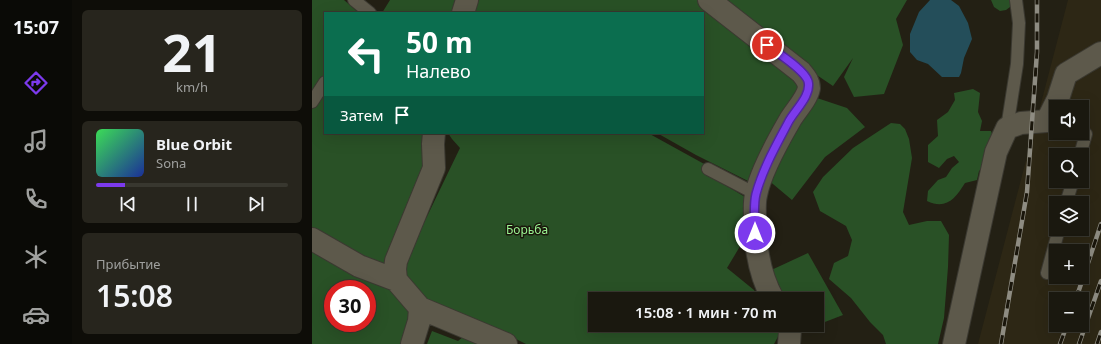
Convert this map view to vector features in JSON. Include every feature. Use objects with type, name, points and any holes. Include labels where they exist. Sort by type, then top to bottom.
[{"type":"street","points":[[462,12],[467,0]]},
{"type":"street","points":[[709,0],[801,72],[808,80],[808,88],[805,97],[790,120],[765,168],[756,194],[755,233],[757,254],[770,292]]},
{"type":"street","points":[[1058,100],[1066,74],[1101,53]]},
{"type":"street","points":[[954,344],[996,152],[1008,128],[1021,123],[1049,122]]},
{"type":"street","points":[[396,280],[396,261],[434,168],[434,134]]},
{"type":"street","points":[[312,239],[359,266],[396,280],[420,308],[506,344]]},
{"type":"street","points":[[412,344],[419,321],[420,308]]},
{"type":"street","points":[[790,332],[790,344]]},
{"type":"lane","points":[[354,0],[369,12]]},
{"type":"lane","points":[[1008,128],[1018,64],[1019,23],[1016,0]]},
{"type":"lane","points":[[312,102],[324,84]]},
{"type":"lane","points":[[708,169],[756,194]]},
{"type":"lane","points":[[1047,273],[1057,236]]},
{"type":"shaded area","points":[[1068,0],[1101,0],[1101,344],[978,344]]},
{"type":"green space","points":[[312,0],[344,0],[358,12],[324,12],[324,77],[312,94]]},
{"type":"green space","points":[[390,0],[459,0],[454,12],[383,12]]},
{"type":"green space","points":[[474,0],[699,0],[799,80],[798,92],[752,183],[696,155],[659,134],[704,134],[704,12],[468,12]]},
{"type":"green space","points":[[719,0],[907,0],[896,19],[903,45],[884,94],[854,97],[844,77],[853,58],[833,86],[796,61]]},
{"type":"green space","points":[[991,0],[1011,0],[1010,7],[1006,10],[1000,11],[994,7]]},
{"type":"green space","points":[[973,89],[980,93],[978,112],[982,121],[980,131],[991,131],[993,137],[987,164],[979,171],[977,180],[965,183],[954,198],[940,204],[927,201],[928,191],[938,180],[946,177],[952,168],[959,162],[954,156],[947,159],[939,168],[928,162],[928,145],[938,136],[937,120],[948,112],[955,100],[954,93]]},
{"type":"green space","points":[[324,91],[324,134],[425,134],[421,187],[385,266],[312,230],[312,109]]},
{"type":"green space","points":[[814,97],[847,108],[865,127],[825,157],[792,200],[767,179]]},
{"type":"green space","points":[[891,123],[900,124],[905,129],[909,139],[912,158],[903,212],[909,225],[927,221],[941,221],[949,235],[944,318],[938,344],[886,344],[883,335],[870,322],[851,298],[829,279],[834,263],[848,256],[852,240],[846,226],[820,211],[813,192],[823,177],[853,148]]},
{"type":"green space","name":"Борьба","points":[[449,134],[650,134],[706,165],[702,171],[750,200],[735,238],[742,243],[727,268],[755,292],[588,292],[588,332],[779,332],[774,344],[526,344],[428,303],[404,280],[405,252],[419,233],[460,148]]},
{"type":"green space","points":[[312,250],[371,280],[324,280],[324,332],[376,332],[376,282],[393,291],[409,311],[408,322],[401,344],[312,344]]},
{"type":"green space","points":[[808,253],[843,315],[824,322],[824,292],[777,292],[767,272]]},
{"type":"green space","points":[[432,331],[458,341],[464,336],[482,344],[427,344]]},
{"type":"water","points":[[930,0],[951,0],[959,6],[968,23],[972,39],[964,58],[959,77],[942,77],[928,64],[917,60],[910,52],[910,34],[919,12]]},
{"type":"railway","points":[[1001,344],[1027,192],[1037,52],[1037,0]]},
{"type":"railway","points":[[1078,292],[1101,224]]},
{"type":"railway","points":[[1079,344],[1101,281]]},
{"type":"railway","points":[[1060,344],[1064,332]]},
{"type":"railway","points":[[1097,344],[1101,332]]},
{"type":"route","points":[[755,233],[756,194],[765,168],[790,120],[805,97],[808,88],[808,80],[801,72],[767,45]]}]
